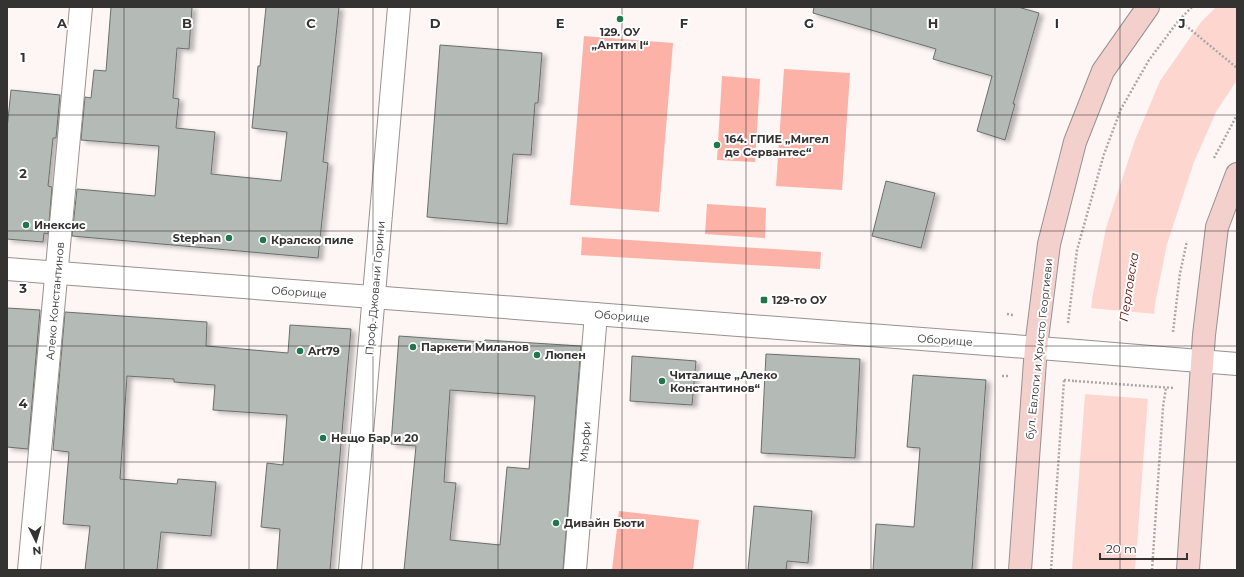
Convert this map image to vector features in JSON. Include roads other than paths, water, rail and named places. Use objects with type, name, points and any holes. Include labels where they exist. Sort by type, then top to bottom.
[{"type":"main road","name":"бул. Евлоги и Христо Георгиеви","points":[[1020,570],[1036,348],[1049,244],[1075,142],[1103,71],[1148,7]]},
{"type":"main road","points":[[1188,570],[1204,335],[1217,227],[1237,174]]},
{"type":"street","name":"Алеко Константинов","points":[[29,570],[58,273],[81,7]]},
{"type":"street","name":"Проф. Джовани Горини","points":[[350,570],[399,7]]},
{"type":"street","name":"Оборище","points":[[7,269],[1237,364]]},
{"type":"street","name":"Мърфи","points":[[576,570],[596,314]]},
{"type":"water","name":"Перловска","points":[[1216,7],[1237,7],[1237,80],[1216,112],[1194,162],[1167,244],[1155,304],[1135,570],[1072,570],[1092,299],[1106,228],[1135,140],[1160,81],[1201,22]]},
{"type":"place","name":"129. ОУ „Антим I“","points":[[620,19]]},
{"type":"place","name":"164. ГПИЕ „Мигел де Сервантес“","points":[[717,145]]},
{"type":"place","name":"Инексис","points":[[26,225]]},
{"type":"place","name":"Stephan","points":[[229,238]]},
{"type":"place","name":"Кралско пиле","points":[[263,240]]},
{"type":"place","name":"129-то ОУ","points":[[764,300]]},
{"type":"place","name":"Паркети Миланов","points":[[413,347]]},
{"type":"place","name":"Art79","points":[[300,351]]},
{"type":"place","name":"Люпен","points":[[537,355]]},
{"type":"place","name":"Читалище „Алеко Константинов“","points":[[662,381]]},
{"type":"place","name":"Нещо Бар и 20","points":[[323,438]]},
{"type":"place","name":"Дивайн Бюти","points":[[556,523]]}]
